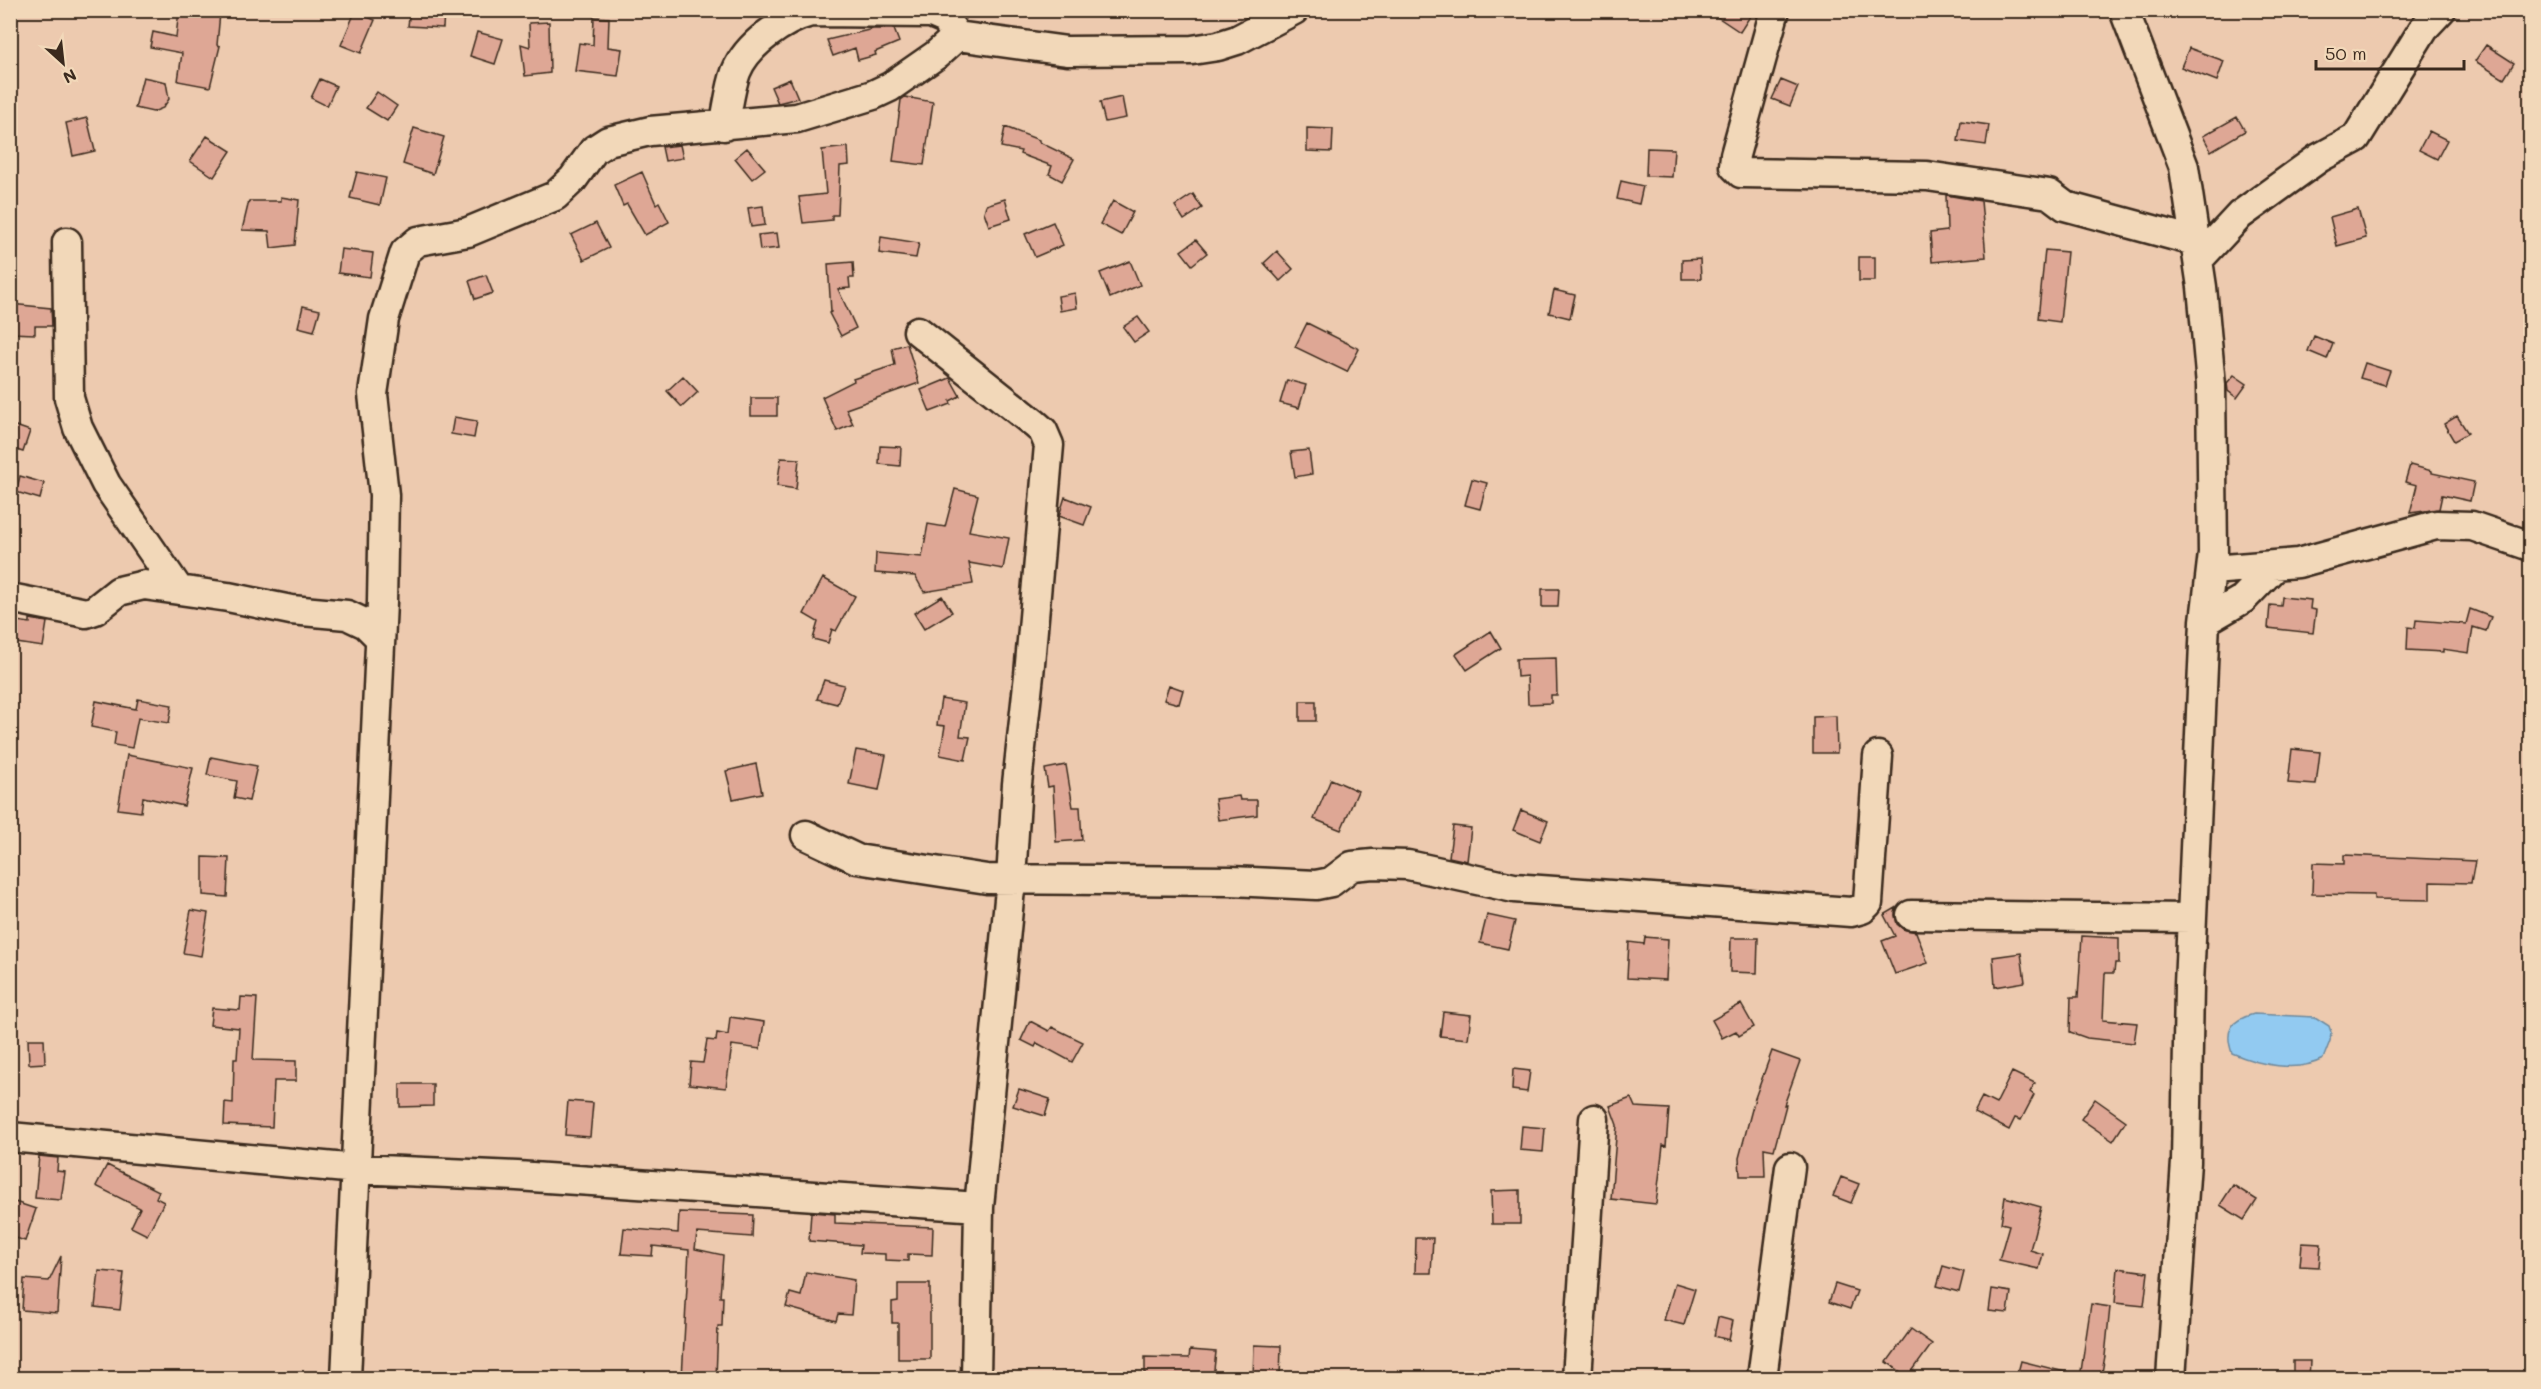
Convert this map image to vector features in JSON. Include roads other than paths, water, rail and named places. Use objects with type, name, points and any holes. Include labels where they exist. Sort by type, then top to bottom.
[{"type":"street","points":[[724,126],[737,70],[755,46],[769,19],[811,12],[931,13],[945,19],[957,36],[1067,51],[1192,50],[1237,40],[1294,10]]},
{"type":"street","points":[[1775,10],[1735,155],[1734,166],[1741,173],[1927,176],[2049,194],[2065,206],[2196,250]]},
{"type":"street","points":[[2124,10],[2184,167],[2211,385],[2212,570],[2205,621],[2186,1162],[2171,1378]]},
{"type":"street","points":[[2196,250],[2319,158],[2356,138],[2424,28],[2441,10]]},
{"type":"street","points":[[346,1378],[380,638],[384,495],[373,394],[384,319],[405,252],[418,241],[468,232],[555,196],[573,179],[594,150],[608,141],[650,131],[797,118],[873,95],[890,87],[936,56],[957,36]]},
{"type":"street","points":[[67,242],[69,398],[78,428],[106,484],[179,590]]},
{"type":"street","points":[[918,331],[1035,423],[1043,431],[1049,445],[1017,784],[1011,879],[979,1207],[976,1378]]},
{"type":"street","points":[[2212,570],[2312,560],[2436,525],[2472,526],[2530,546]]},
{"type":"street","points":[[2205,621],[2243,599],[2276,565]]},
{"type":"street","points":[[10,598],[86,613],[95,610],[119,591],[144,585],[291,610],[347,615],[366,624],[380,638]]},
{"type":"street","points":[[806,835],[857,859],[987,879],[1231,881],[1316,885],[1331,882],[1352,866],[1408,865],[1514,888],[1851,912],[1862,909],[1868,903],[1878,756]]},
{"type":"street","points":[[1911,915],[2193,918]]},
{"type":"street","points":[[1577,1378],[1594,1119]]},
{"type":"street","points":[[10,1137],[357,1169],[517,1176],[979,1207]]},
{"type":"street","points":[[1762,1378],[1790,1167]]},
{"type":"water","points":[[2254,1014],[2315,1017],[2329,1026],[2330,1041],[2323,1059],[2302,1066],[2278,1066],[2232,1053],[2229,1038],[2231,1027],[2240,1019]]}]
